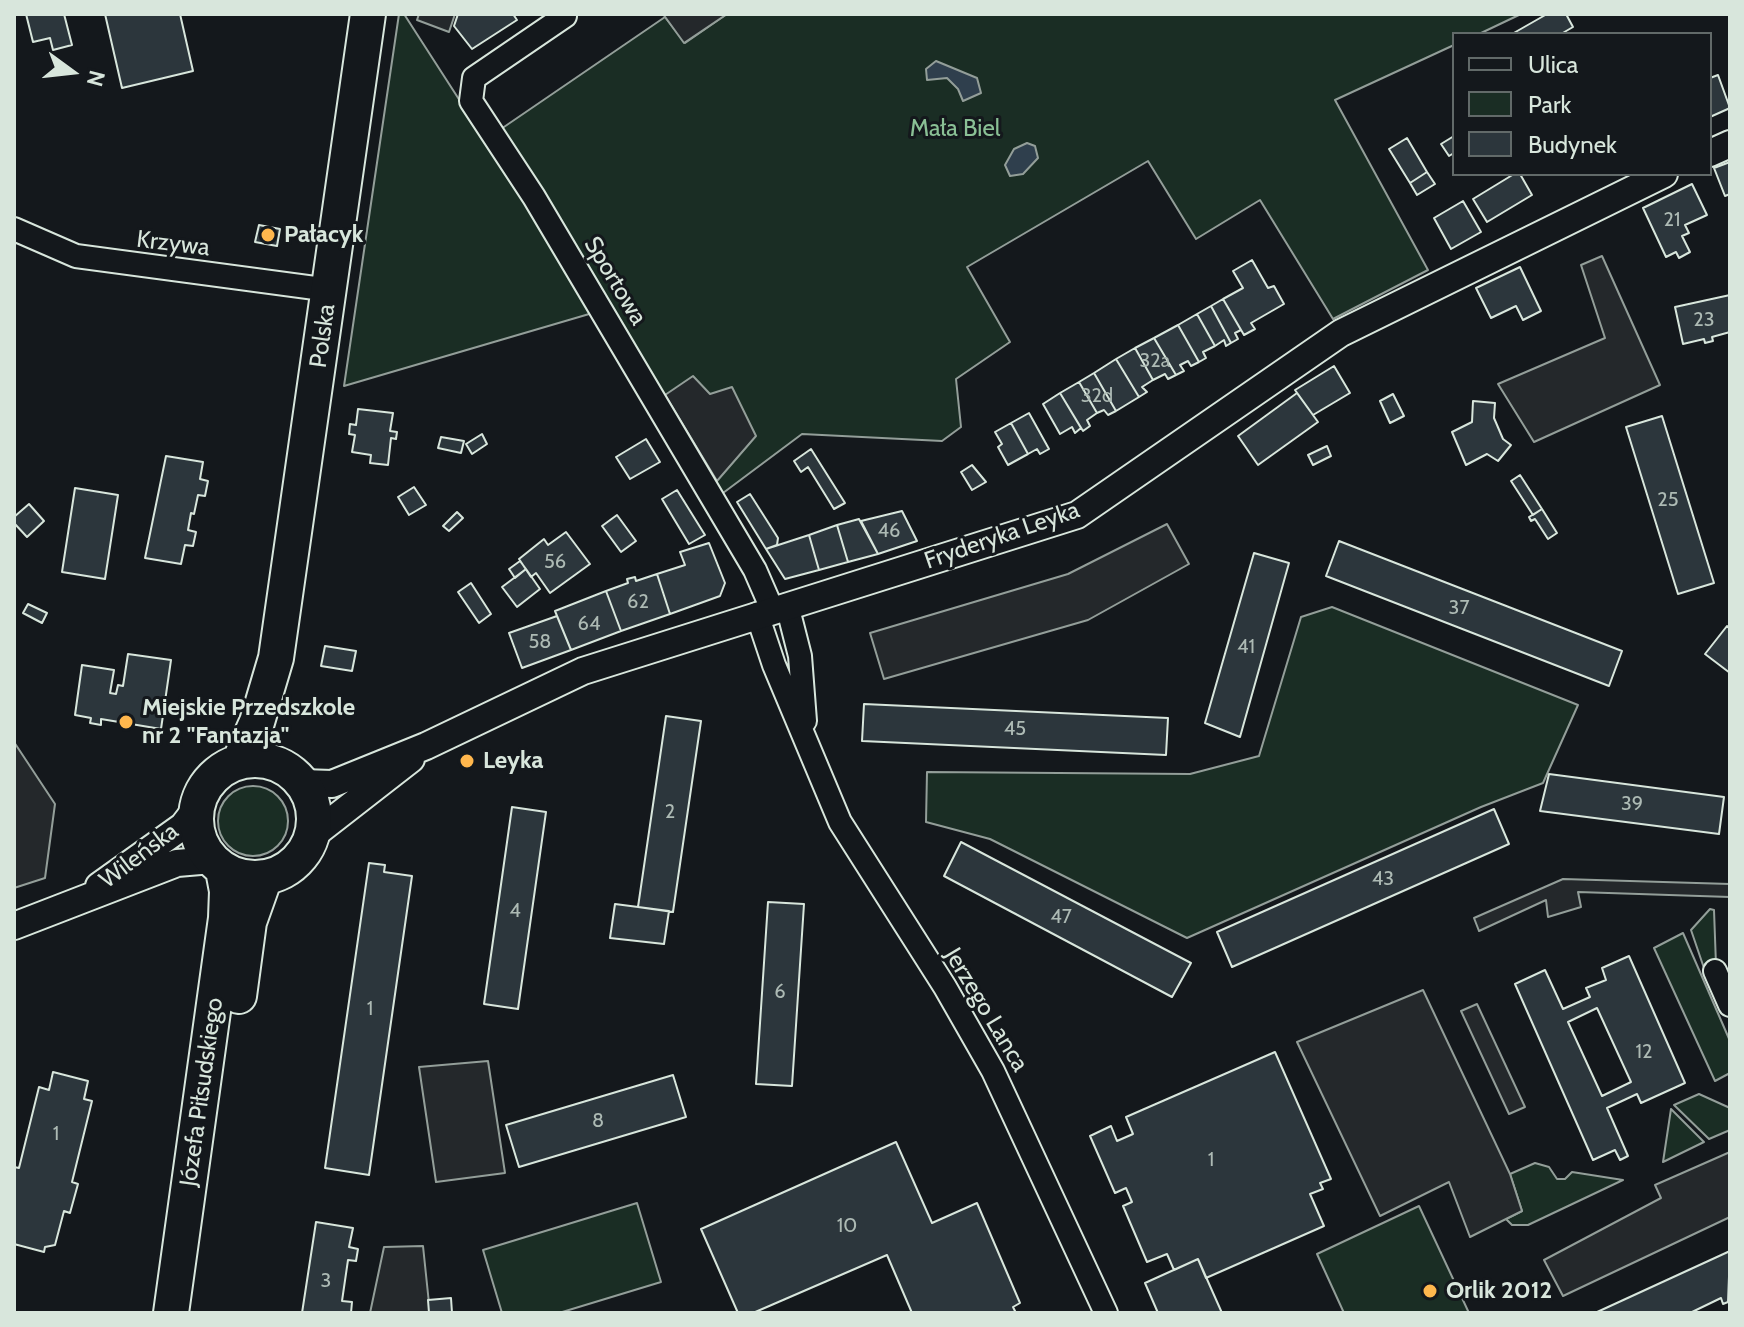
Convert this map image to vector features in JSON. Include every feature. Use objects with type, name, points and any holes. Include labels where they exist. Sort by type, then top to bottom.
[{"type":"main road","name":"Polska","points":[[240,760],[257,722],[276,658],[368,14]]},
{"type":"main road","name":"Polska","points":[[276,658],[291,774]]},
{"type":"main road","points":[[240,760],[268,760],[291,774],[313,808],[312,836],[304,852],[291,866],[265,877],[251,878],[218,865],[198,837],[196,809],[209,780],[240,760]]},
{"type":"main road","name":"Józefa Piłsudskiego","points":[[171,1313],[226,918],[227,891],[218,865]]},
{"type":"main road","name":"Józefa Piłsudskiego","points":[[194,1313],[249,922],[265,877]]},
{"type":"street","name":"Sportowa","points":[[565,16],[474,78],[471,101],[591,292],[755,570],[772,609]]},
{"type":"street","name":"Fryderyka Leyka","points":[[291,774],[332,784],[426,746],[583,671],[1077,515],[1341,333],[1660,176]]},
{"type":"street","name":"Krzywa","points":[[14,229],[76,256],[330,290]]},
{"type":"street","name":"Jerzego Lanca","points":[[772,609],[774,665],[840,822],[945,987],[993,1071],[1106,1313]]},
{"type":"street","name":"Jerzego Lanca","points":[[772,609],[800,656],[806,742]]},
{"type":"street","name":"Fryderyka Leyka","points":[[312,836],[330,819],[380,787],[426,746]]},
{"type":"street","name":"Wileńska","points":[[80,901],[183,826],[196,809]]},
{"type":"street","name":"Wileńska","points":[[14,926],[177,863],[218,865]]},
{"type":"street","points":[[1715,971],[1730,1005]]},
{"type":"green space","points":[[399,14],[404,14],[596,312],[344,386]]},
{"type":"green space","name":"Mała Biel","points":[[727,14],[1521,14],[1483,32],[1452,32],[1452,46],[1335,100],[1428,270],[1333,319],[1260,200],[1196,239],[1148,161],[967,267],[1010,342],[956,379],[961,427],[942,441],[802,434],[719,496],[501,129],[665,17],[685,43]]},
{"type":"green space","points":[[1332,607],[1578,705],[1543,783],[1481,807],[1187,938],[990,839],[926,822],[927,772],[1190,774],[1259,756],[1301,617]]},
{"type":"green space","points":[[253,786],[272,792],[282,802],[288,821],[282,840],[272,850],[253,856],[234,850],[224,840],[218,821],[224,802],[234,792]]},
{"type":"green space","points":[[1710,909],[1714,910],[1716,965],[1705,971],[1691,930]]},
{"type":"green space","points":[[1683,933],[1730,1041],[1730,1073],[1715,1081],[1654,948]]},
{"type":"green space","points":[[1699,1094],[1730,1108],[1730,1130],[1709,1139],[1674,1105]]},
{"type":"green space","points":[[1671,1109],[1704,1142],[1663,1162]]},
{"type":"green space","points":[[1535,1163],[1549,1167],[1557,1179],[1565,1179],[1572,1172],[1623,1180],[1528,1225],[1512,1225],[1506,1219],[1522,1211],[1510,1174]]},
{"type":"green space","points":[[637,1203],[661,1282],[559,1313],[502,1313],[483,1250]]},
{"type":"green space","points":[[1419,1206],[1469,1313],[1344,1313],[1317,1254]]},
{"type":"shaded area","points":[[419,14],[455,14],[449,32],[417,20]]},
{"type":"shaded area","points":[[663,14],[727,14],[684,43]]},
{"type":"shaded area","points":[[1602,256],[1660,385],[1534,442],[1498,384],[1605,338],[1581,265]]},
{"type":"shaded area","points":[[693,376],[710,394],[732,387],[756,436],[717,481],[665,395]]},
{"type":"shaded area","points":[[1167,524],[1189,564],[1088,620],[884,679],[870,633],[1068,574]]},
{"type":"shaded area","points":[[14,742],[55,804],[45,878],[14,888]]},
{"type":"shaded area","points":[[1563,879],[1730,884],[1730,897],[1578,892],[1581,907],[1548,917],[1546,900],[1479,931],[1474,918]]},
{"type":"shaded area","points":[[1423,990],[1510,1174],[1522,1211],[1470,1237],[1449,1182],[1380,1216],[1297,1042]]},
{"type":"shaded area","points":[[1477,1004],[1525,1107],[1509,1114],[1461,1011]]},
{"type":"shaded area","points":[[488,1061],[505,1173],[436,1182],[419,1067]]},
{"type":"shaded area","points":[[1730,1152],[1730,1217],[1563,1296],[1544,1260],[1661,1198],[1655,1185]]},
{"type":"shaded area","points":[[423,1246],[430,1313],[370,1313],[384,1247]]},
{"type":"water","points":[[936,61],[977,78],[981,93],[963,101],[958,89],[947,78],[927,80],[926,69]]},
{"type":"water","points":[[1027,143],[1035,146],[1038,158],[1023,174],[1010,176],[1005,165],[1014,149]]},
{"type":"building","points":[[26,14],[64,14],[72,45],[53,50],[50,38],[33,42]]},
{"type":"building","points":[[105,14],[180,14],[193,71],[122,88]]},
{"type":"building","points":[[458,14],[513,14],[517,20],[472,49],[454,26]]},
{"type":"building","points":[[1547,14],[1566,14],[1573,27],[1564,32],[1516,32]]},
{"type":"building","points":[[1718,75],[1730,108],[1712,116],[1712,77]]},
{"type":"building","points":[[1452,137],[1452,154],[1449,156],[1441,144]]},
{"type":"building","points":[[1407,138],[1427,172],[1410,183],[1389,149]]},
{"type":"building","points":[[1730,162],[1730,194],[1725,196],[1714,168]]},
{"type":"building","points":[[1427,172],[1435,184],[1417,195],[1410,183]]},
{"type":"building","points":[[1511,176],[1521,176],[1532,195],[1487,222],[1473,199]]},
{"type":"building","points":[[1692,184],[1707,215],[1685,225],[1689,233],[1682,236],[1690,252],[1679,258],[1676,252],[1666,257],[1643,208]]},
{"type":"building","points":[[1463,201],[1481,232],[1451,249],[1434,218]]},
{"type":"building","name":"Pałacyk","points":[[259,225],[280,229],[277,246],[255,242]]},
{"type":"building","points":[[1252,260],[1268,288],[1274,286],[1284,304],[1251,323],[1255,329],[1244,335],[1223,299],[1243,288],[1233,271]]},
{"type":"building","points":[[1520,267],[1541,311],[1523,320],[1516,306],[1491,318],[1476,288]]},
{"type":"building","points":[[1730,295],[1730,332],[1712,337],[1713,341],[1705,343],[1704,339],[1683,344],[1675,307]]},
{"type":"building","points":[[1223,299],[1241,330],[1235,333],[1238,339],[1231,343],[1211,306]]},
{"type":"building","points":[[1211,306],[1231,343],[1226,346],[1224,340],[1215,346],[1197,314]]},
{"type":"building","points":[[1197,314],[1215,346],[1203,352],[1206,358],[1199,362],[1178,325]]},
{"type":"building","points":[[1178,325],[1199,362],[1191,366],[1188,361],[1180,365],[1184,371],[1176,375],[1154,338]]},
{"type":"building","points":[[1154,338],[1176,375],[1168,379],[1165,374],[1153,380],[1135,348]]},
{"type":"building","points":[[1135,348],[1153,380],[1142,387],[1147,392],[1139,397],[1116,359]]},
{"type":"building","points":[[1116,359],[1139,397],[1116,411],[1094,373]]},
{"type":"building","points":[[1334,366],[1350,393],[1313,415],[1295,390]]},
{"type":"building","points":[[1094,373],[1116,411],[1108,415],[1104,410],[1097,413],[1079,382]]},
{"type":"building","points":[[1079,382],[1097,413],[1087,420],[1090,426],[1083,431],[1060,393]]},
{"type":"building","points":[[1060,393],[1081,428],[1075,433],[1072,427],[1060,434],[1043,404]]},
{"type":"building","points":[[1297,393],[1318,422],[1258,465],[1238,436]]},
{"type":"building","points":[[1393,394],[1404,416],[1390,423],[1380,401]]},
{"type":"building","points":[[1473,401],[1495,403],[1494,418],[1503,439],[1511,445],[1498,461],[1487,454],[1466,465],[1452,432],[1472,422]]},
{"type":"building","points":[[358,409],[393,413],[390,431],[397,432],[396,439],[391,438],[388,465],[370,463],[371,455],[352,452],[355,435],[349,434],[350,424],[356,425]]},
{"type":"building","points":[[1029,413],[1049,449],[1040,454],[1037,449],[1028,454],[1011,423]]},
{"type":"building","points":[[1662,416],[1714,583],[1678,594],[1626,427]]},
{"type":"building","points":[[1011,423],[1028,454],[1008,465],[998,447],[1002,444],[995,432]]},
{"type":"building","points":[[482,434],[487,444],[472,454],[466,444]]},
{"type":"building","points":[[441,437],[464,441],[461,453],[438,448]]},
{"type":"building","points":[[646,439],[660,462],[630,479],[616,457]]},
{"type":"building","points":[[1327,446],[1331,456],[1313,465],[1308,455]]},
{"type":"building","points":[[811,449],[845,503],[834,509],[808,467],[801,472],[794,461]]},
{"type":"building","points":[[166,456],[203,462],[200,479],[208,481],[205,496],[198,495],[194,514],[191,513],[188,530],[196,532],[193,546],[185,545],[181,564],[145,558]]},
{"type":"building","points":[[972,465],[986,482],[972,490],[961,472]]},
{"type":"building","points":[[1520,475],[1542,509],[1533,515],[1511,481]]},
{"type":"building","points":[[414,487],[426,505],[409,515],[398,497]]},
{"type":"building","points":[[75,488],[118,495],[105,579],[62,572]]},
{"type":"building","points":[[677,490],[705,535],[689,544],[662,499]]},
{"type":"building","points":[[750,494],[778,538],[777,545],[766,549],[737,502]]},
{"type":"building","points":[[29,504],[44,521],[27,537],[14,523],[14,517]]},
{"type":"building","points":[[1542,509],[1557,533],[1548,539],[1535,519],[1531,521],[1529,517]]},
{"type":"building","points":[[902,511],[917,541],[878,554],[861,521]]},
{"type":"building","points":[[457,512],[463,518],[449,531],[443,526]]},
{"type":"building","points":[[617,515],[636,541],[621,552],[602,526]]},
{"type":"building","points":[[859,519],[878,554],[848,562],[837,525]]},
{"type":"building","points":[[837,525],[848,562],[819,570],[809,535]]},
{"type":"building","points":[[566,532],[590,564],[550,593],[536,573],[531,577],[519,559],[544,539],[548,545]]},
{"type":"building","points":[[809,535],[819,570],[785,579],[766,549]]},
{"type":"building","points":[[1339,541],[1622,651],[1609,686],[1326,576]]},
{"type":"building","points":[[709,543],[725,583],[720,596],[670,614],[657,574],[685,565],[680,552]]},
{"type":"building","points":[[1254,553],[1289,563],[1240,737],[1205,723]]},
{"type":"building","points":[[520,561],[526,569],[515,578],[509,569]]},
{"type":"building","points":[[526,569],[540,589],[517,607],[502,587]]},
{"type":"building","points":[[657,574],[670,614],[621,631],[606,591],[628,583],[627,579],[635,577],[636,581]]},
{"type":"building","points":[[471,583],[491,614],[479,623],[458,592]]},
{"type":"building","points":[[606,591],[621,631],[571,650],[555,611]]},
{"type":"building","points":[[28,604],[47,613],[42,623],[23,613]]},
{"type":"building","points":[[557,616],[571,650],[522,668],[509,633]]},
{"type":"building","points":[[1727,626],[1730,629],[1730,673],[1705,654]]},
{"type":"building","points":[[325,646],[356,651],[352,671],[321,666]]},
{"type":"building","points":[[128,654],[171,660],[161,729],[101,719],[101,725],[90,723],[91,718],[75,715],[82,665],[114,670],[110,693],[116,694],[118,685],[123,686]]},
{"type":"building","points":[[864,704],[1168,718],[1166,755],[862,741]]},
{"type":"building","points":[[666,716],[701,721],[673,912],[638,907]]},
{"type":"building","points":[[1549,774],[1724,797],[1719,834],[1540,811]]},
{"type":"building","points":[[512,807],[546,812],[518,1009],[484,1004]]},
{"type":"building","points":[[1494,809],[1509,844],[1232,967],[1217,932]]},
{"type":"building","points":[[961,842],[1191,963],[1172,997],[944,876]]},
{"type":"building","points":[[369,863],[385,865],[384,872],[412,876],[369,1175],[325,1168]]},
{"type":"building","points":[[768,902],[804,904],[792,1086],[756,1084]]},
{"type":"building","points":[[615,904],[669,911],[664,944],[610,938]]},
{"type":"building","points":[[1629,956],[1685,1083],[1641,1103],[1637,1094],[1607,1108],[1628,1156],[1620,1160],[1615,1150],[1593,1160],[1515,984],[1545,970],[1563,1009],[1590,997],[1586,988],[1606,980],[1602,968]],"holes":[[[1597,1008],[1631,1082],[1602,1096],[1568,1022]]]},
{"type":"building","points":[[1275,1052],[1331,1179],[1320,1183],[1323,1189],[1310,1194],[1324,1226],[1206,1278],[1198,1259],[1174,1270],[1167,1254],[1147,1262],[1123,1206],[1132,1202],[1126,1188],[1115,1193],[1090,1136],[1111,1126],[1117,1141],[1133,1134],[1126,1117]]},
{"type":"building","points":[[53,1072],[88,1081],[84,1099],[92,1101],[72,1182],[78,1184],[70,1213],[64,1211],[55,1245],[45,1247],[44,1252],[14,1244],[14,1167],[19,1168],[39,1087],[49,1090]]},
{"type":"building","points":[[673,1075],[686,1117],[519,1167],[506,1125]]},
{"type":"building","points":[[896,1142],[932,1223],[977,1203],[1020,1303],[1013,1307],[1016,1313],[912,1313],[887,1255],[753,1313],[738,1313],[701,1229]]},
{"type":"building","points":[[316,1222],[353,1228],[349,1247],[358,1249],[356,1261],[348,1260],[342,1301],[352,1302],[351,1313],[302,1313]]},
{"type":"building","points":[[1730,1251],[1728,1302],[1723,1304],[1721,1298],[1690,1313],[1595,1313]]},
{"type":"building","points":[[1198,1259],[1222,1313],[1158,1313],[1145,1283]]},
{"type":"building","points":[[451,1298],[452,1313],[429,1313],[428,1300]]},
{"type":"place","name":"Pałacyk","points":[[268,235]]},
{"type":"place","name":"Miejskie Przedszkole nr 2 \"Fantazja\"","points":[[126,722]]},
{"type":"place","name":"Leyka","points":[[467,761]]},
{"type":"place","name":"Orlik 2012","points":[[1430,1291]]}]
